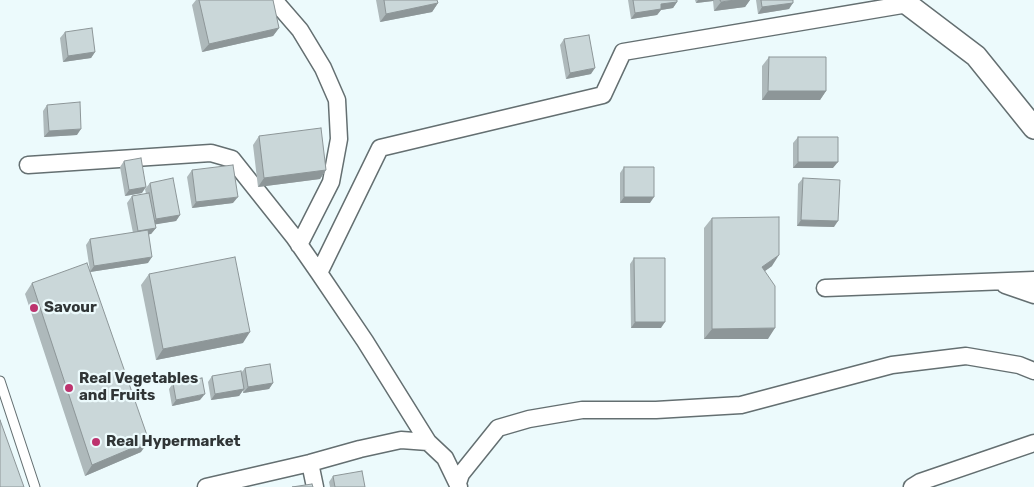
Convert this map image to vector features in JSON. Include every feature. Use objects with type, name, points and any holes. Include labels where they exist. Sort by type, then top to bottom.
[{"type":"street","points":[[274,0],[300,30],[323,68],[336,100],[339,139],[331,182],[299,245]]},
{"type":"street","points":[[319,273],[380,148],[603,96],[623,52],[905,2],[976,56],[1034,128]]},
{"type":"street","points":[[28,165],[211,153],[232,159],[319,273],[365,341],[428,442],[445,458],[459,485]]},
{"type":"street","points":[[826,288],[1034,280]]},
{"type":"street","points":[[996,282],[1034,295]]},
{"type":"street","points":[[459,485],[460,474],[498,428],[529,419],[582,410],[656,410],[741,405],[892,364],[966,356],[1019,365],[1034,371]]},
{"type":"street","points":[[206,487],[401,440],[428,442]]},
{"type":"street","points":[[912,487],[920,482],[1034,443]]},
{"type":"street","points":[[310,463],[315,487]]},
{"type":"lane","points":[[0,381],[35,487]]},
{"type":"building","points":[[199,0],[273,0],[279,28],[209,44]]},
{"type":"building","points":[[384,0],[437,0],[438,3],[386,14]]},
{"type":"building","points":[[633,0],[677,0],[677,2],[661,4],[661,9],[635,13]]},
{"type":"building","points":[[761,0],[793,0],[793,3],[762,7]]},
{"type":"building","points":[[92,28],[95,52],[68,56],[65,32]]},
{"type":"building","points":[[589,35],[595,68],[570,73],[564,39]]},
{"type":"building","points":[[769,57],[826,57],[826,91],[768,91]]},
{"type":"building","points":[[80,102],[81,129],[49,131],[47,105]]},
{"type":"building","points":[[321,128],[326,170],[264,178],[259,136]]},
{"type":"building","points":[[798,137],[838,137],[838,162],[798,162]]},
{"type":"building","points":[[141,158],[146,187],[129,190],[124,161]]},
{"type":"building","points":[[233,165],[238,197],[196,202],[192,170]]},
{"type":"building","points":[[624,167],[654,167],[654,197],[624,197]]},
{"type":"building","points":[[173,178],[180,215],[156,219],[150,183]]},
{"type":"building","points":[[803,178],[840,180],[838,221],[801,220]]},
{"type":"building","points":[[149,193],[156,228],[138,231],[132,196]]},
{"type":"building","points":[[779,217],[779,255],[762,267],[775,286],[775,328],[712,329],[712,218]]},
{"type":"building","points":[[148,230],[152,257],[94,266],[90,239]]},
{"type":"building","points":[[235,257],[250,332],[163,349],[149,274]]},
{"type":"building","points":[[634,258],[665,258],[665,322],[635,322]]},
{"type":"building","points":[[87,263],[149,441],[92,465],[32,283]]},
{"type":"building","points":[[270,364],[273,383],[248,387],[245,368]]},
{"type":"building","points":[[241,371],[244,389],[215,394],[212,376]]},
{"type":"building","points":[[202,378],[205,394],[176,400],[173,383]]},
{"type":"building","points":[[0,420],[24,487],[0,487]]},
{"type":"building","points":[[362,471],[365,487],[335,487],[333,476]]},
{"type":"building","points":[[312,484],[313,487],[292,487]]},
{"type":"place","name":"Savour","points":[[34,308]]},
{"type":"place","name":"Real Vegetables and Fruits","points":[[69,388]]},
{"type":"place","name":"Real Hypermarket","points":[[96,442]]}]
